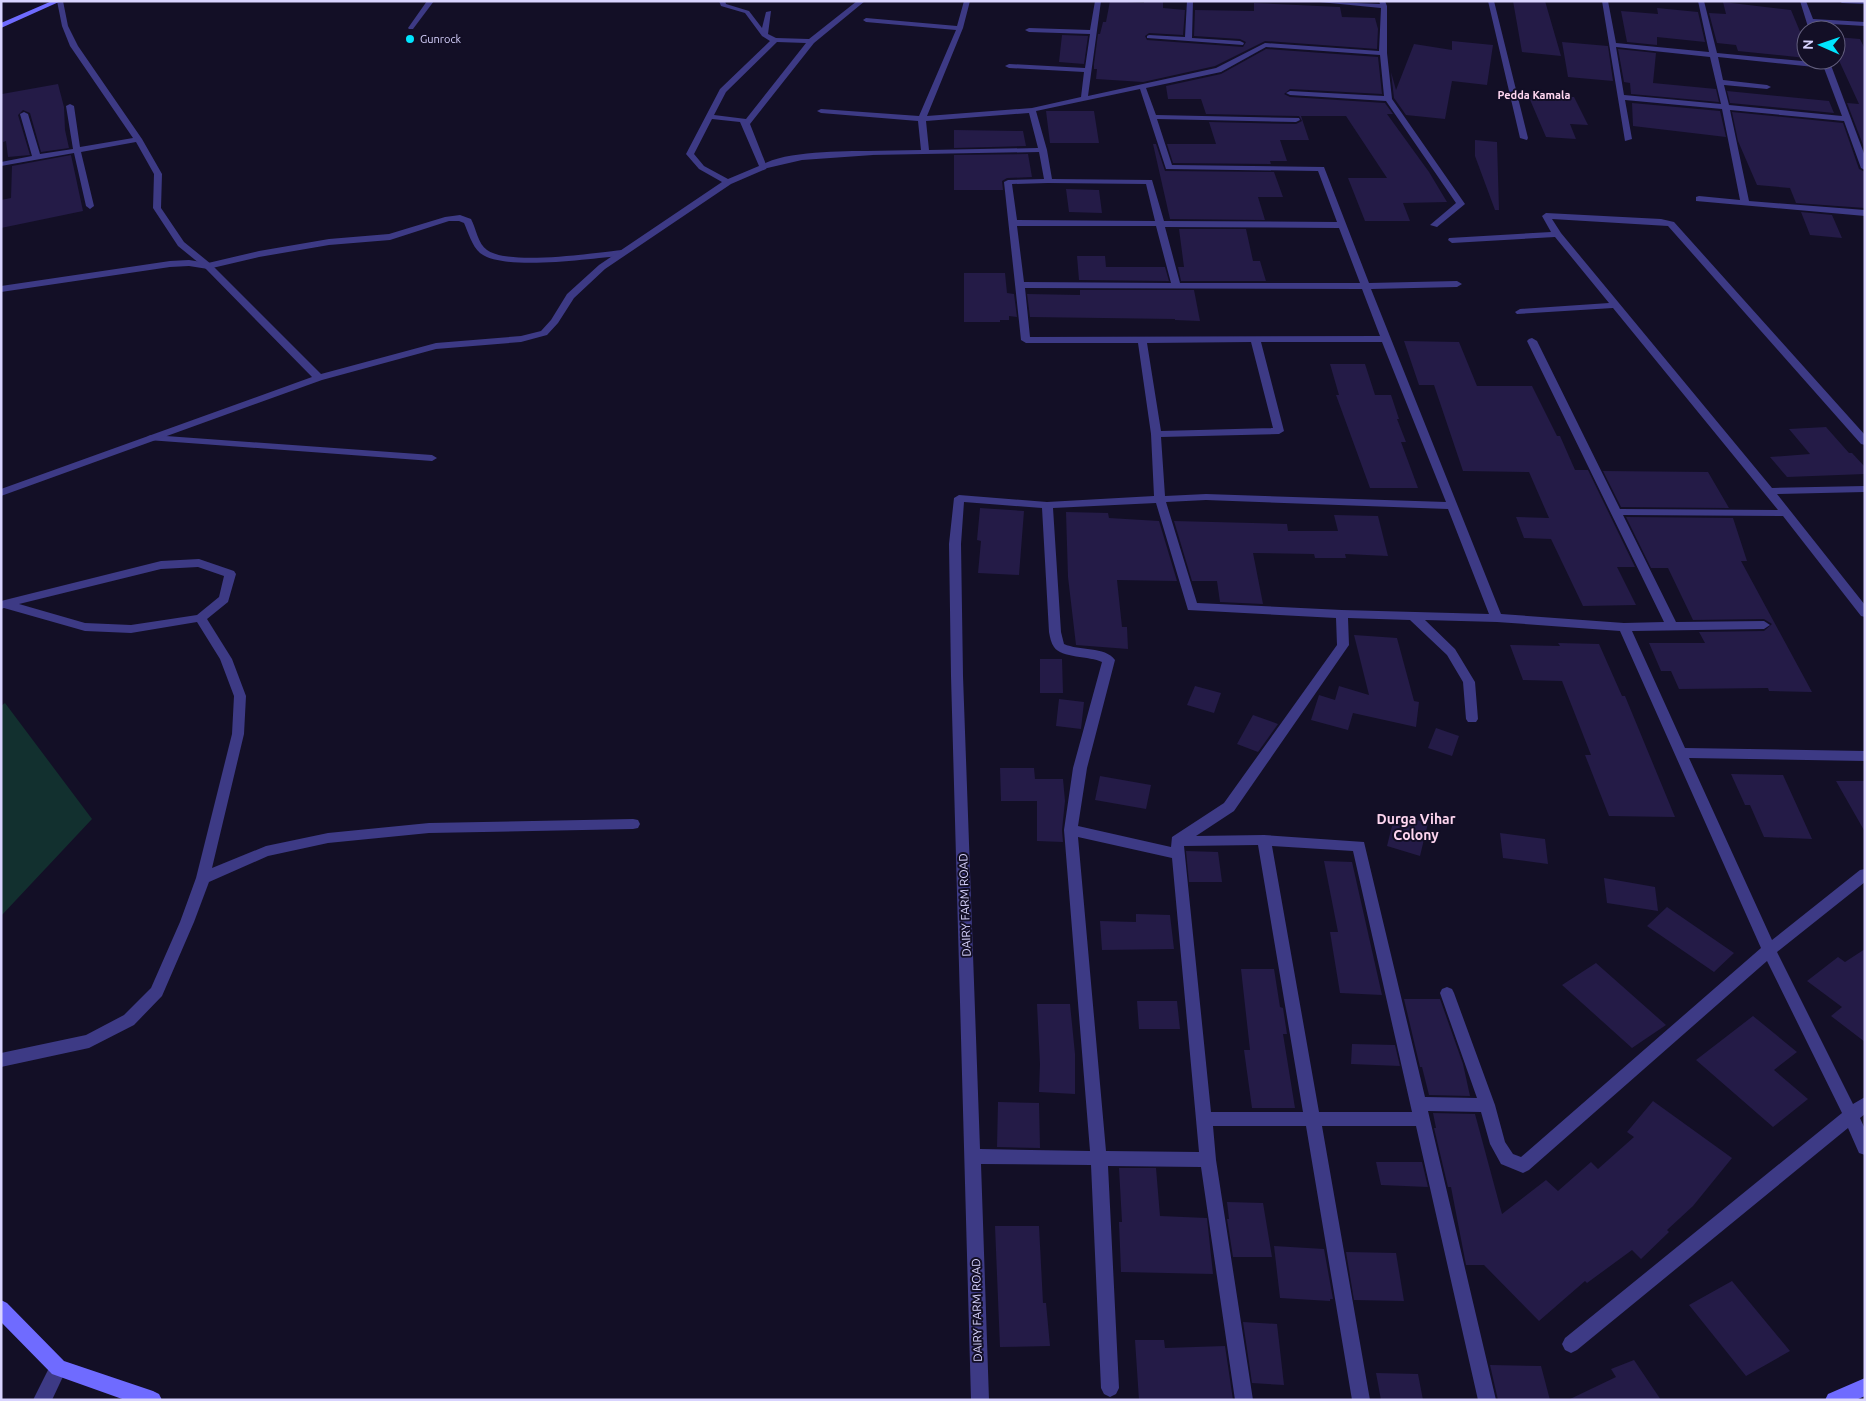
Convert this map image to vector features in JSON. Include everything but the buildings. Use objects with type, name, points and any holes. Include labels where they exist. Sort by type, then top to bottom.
[{"type":"main road","points":[[1,26],[59,1]]},
{"type":"main road","points":[[1,1309],[58,1368],[153,1400]]},
{"type":"main road","points":[[1834,1400],[1865,1387]]},
{"type":"street","points":[[59,1],[65,26],[74,46],[138,139],[158,174],[157,208],[181,244],[208,266],[319,378]]},
{"type":"street","points":[[411,28],[431,1]]},
{"type":"street","points":[[722,1],[723,5],[747,12],[764,34],[774,40],[811,41]]},
{"type":"street","points":[[746,124],[811,41],[862,1]]},
{"type":"street","points":[[925,151],[922,119],[960,28],[966,1]]},
{"type":"street","points":[[1084,100],[1098,1]]},
{"type":"street","points":[[1188,39],[1190,1]]},
{"type":"street","points":[[1312,1],[1384,4],[1383,53],[1388,99],[1461,204],[1434,225]]},
{"type":"street","points":[[1491,1],[1524,138]]},
{"type":"street","points":[[1605,1],[1628,139]]},
{"type":"street","points":[[1701,1],[1745,203]]},
{"type":"street","points":[[1803,1],[1809,20]]},
{"type":"street","points":[[1842,1],[1865,2]]},
{"type":"street","points":[[764,34],[769,12]]},
{"type":"street","points":[[866,20],[960,28]]},
{"type":"street","points":[[1846,23],[1865,24]]},
{"type":"street","points":[[1029,30],[1094,32]]},
{"type":"street","points":[[1149,37],[1240,43]]},
{"type":"street","points":[[728,182],[704,170],[695,162],[690,154],[722,91],[774,40]]},
{"type":"street","points":[[821,111],[922,119],[1032,110],[1143,88],[1218,70],[1265,45],[1383,53]]},
{"type":"street","points":[[1613,45],[1712,56],[1796,61]]},
{"type":"street","points":[[1009,66],[1088,70]]},
{"type":"street","points":[[1828,70],[1865,168]]},
{"type":"street","points":[[1720,82],[1767,87]]},
{"type":"street","points":[[1143,88],[1169,167],[1321,170],[1497,618]]},
{"type":"street","points":[[1290,93],[1388,99]]},
{"type":"street","points":[[1622,97],[1846,119]]},
{"type":"street","points":[[70,106],[77,151],[90,206]]},
{"type":"street","points":[[1032,110],[1043,150],[1048,181]]},
{"type":"street","points":[[24,114],[37,158]]},
{"type":"street","points":[[710,117],[742,120],[746,124],[764,167]]},
{"type":"street","points":[[1152,117],[1296,120]]},
{"type":"street","points":[[1,164],[138,139]]},
{"type":"street","points":[[1,493],[319,378],[436,346],[521,339],[544,333],[555,321],[570,296],[602,267],[728,182],[783,160],[815,154],[1043,150]]},
{"type":"street","points":[[1176,285],[1149,182],[1008,182],[1026,340],[1386,339]]},
{"type":"street","points":[[1699,199],[1865,213]]},
{"type":"street","points":[[1865,442],[1671,224],[1546,216],[1557,234],[1770,492],[1865,613]]},
{"type":"street","points":[[1,289],[170,264],[208,266],[259,254],[329,242],[390,237],[448,219],[460,218],[468,221],[483,251],[494,257],[515,260],[622,253]]},
{"type":"street","points":[[1013,223],[1342,225]]},
{"type":"street","points":[[1452,240],[1557,234]]},
{"type":"street","points":[[1019,285],[1365,286],[1457,284]]},
{"type":"street","points":[[1520,312],[1615,305]]},
{"type":"street","points":[[1142,339],[1156,434],[1160,499],[1192,607],[1342,614],[1412,614],[1624,627],[1764,625]]},
{"type":"street","points":[[1156,434],[1280,431],[1255,339]]},
{"type":"street","points":[[1532,341],[1672,626]]},
{"type":"street","points":[[152,438],[432,458]]},
{"type":"street","points":[[1770,492],[1865,489]]},
{"type":"street","points":[[1110,1388],[1098,1158],[1072,830],[1080,768],[1109,660],[1101,655],[1064,650],[1059,646],[1055,632],[1046,505],[1206,497],[1452,506]]},
{"type":"street","name":"DAIRY FARM ROAD","points":[[980,1400],[974,1156],[957,676],[956,544],[959,498],[1046,505]]},
{"type":"street","points":[[1616,512],[1786,513]]},
{"type":"street","points":[[199,563],[230,574],[224,599],[200,618],[131,629],[86,626],[3,604],[161,565],[199,563]]},
{"type":"street","points":[[1177,848],[1229,807],[1343,645],[1342,614]]},
{"type":"street","points":[[1412,614],[1452,652],[1469,682],[1472,719]]},
{"type":"street","points":[[1,1060],[89,1040],[129,1020],[157,992],[187,922],[203,878],[238,734],[240,696],[226,659],[200,618]]},
{"type":"street","points":[[1624,627],[1682,753],[1768,950],[1851,1116],[1865,1148]]},
{"type":"street","points":[[1682,753],[1865,756]]},
{"type":"street","points":[[203,878],[266,851],[328,838],[429,828],[633,824]]},
{"type":"street","points":[[1072,830],[1177,848],[1264,840],[1359,846],[1487,1400]]},
{"type":"street","points":[[1264,840],[1361,1400]]},
{"type":"street","points":[[1177,848],[1208,1160],[1244,1400]]},
{"type":"street","points":[[1447,993],[1487,1105],[1498,1144],[1507,1159],[1523,1165],[1768,950],[1865,874]]},
{"type":"street","points":[[1571,1344],[1865,1104]]},
{"type":"street","points":[[1204,1119],[1312,1119],[1487,1105]]},
{"type":"street","points":[[974,1156],[1208,1160]]},
{"type":"street","points":[[42,1400],[58,1368]]},
{"type":"green space","points":[[5,703],[92,819],[1,916],[1,706]]},
{"type":"place","name":"Gunrock","points":[[410,39]]},
{"type":"district","name":"Pedda Kamala","points":[[1534,95]]},
{"type":"district","name":"Durga Vihar Colony","points":[[1416,828]]}]
